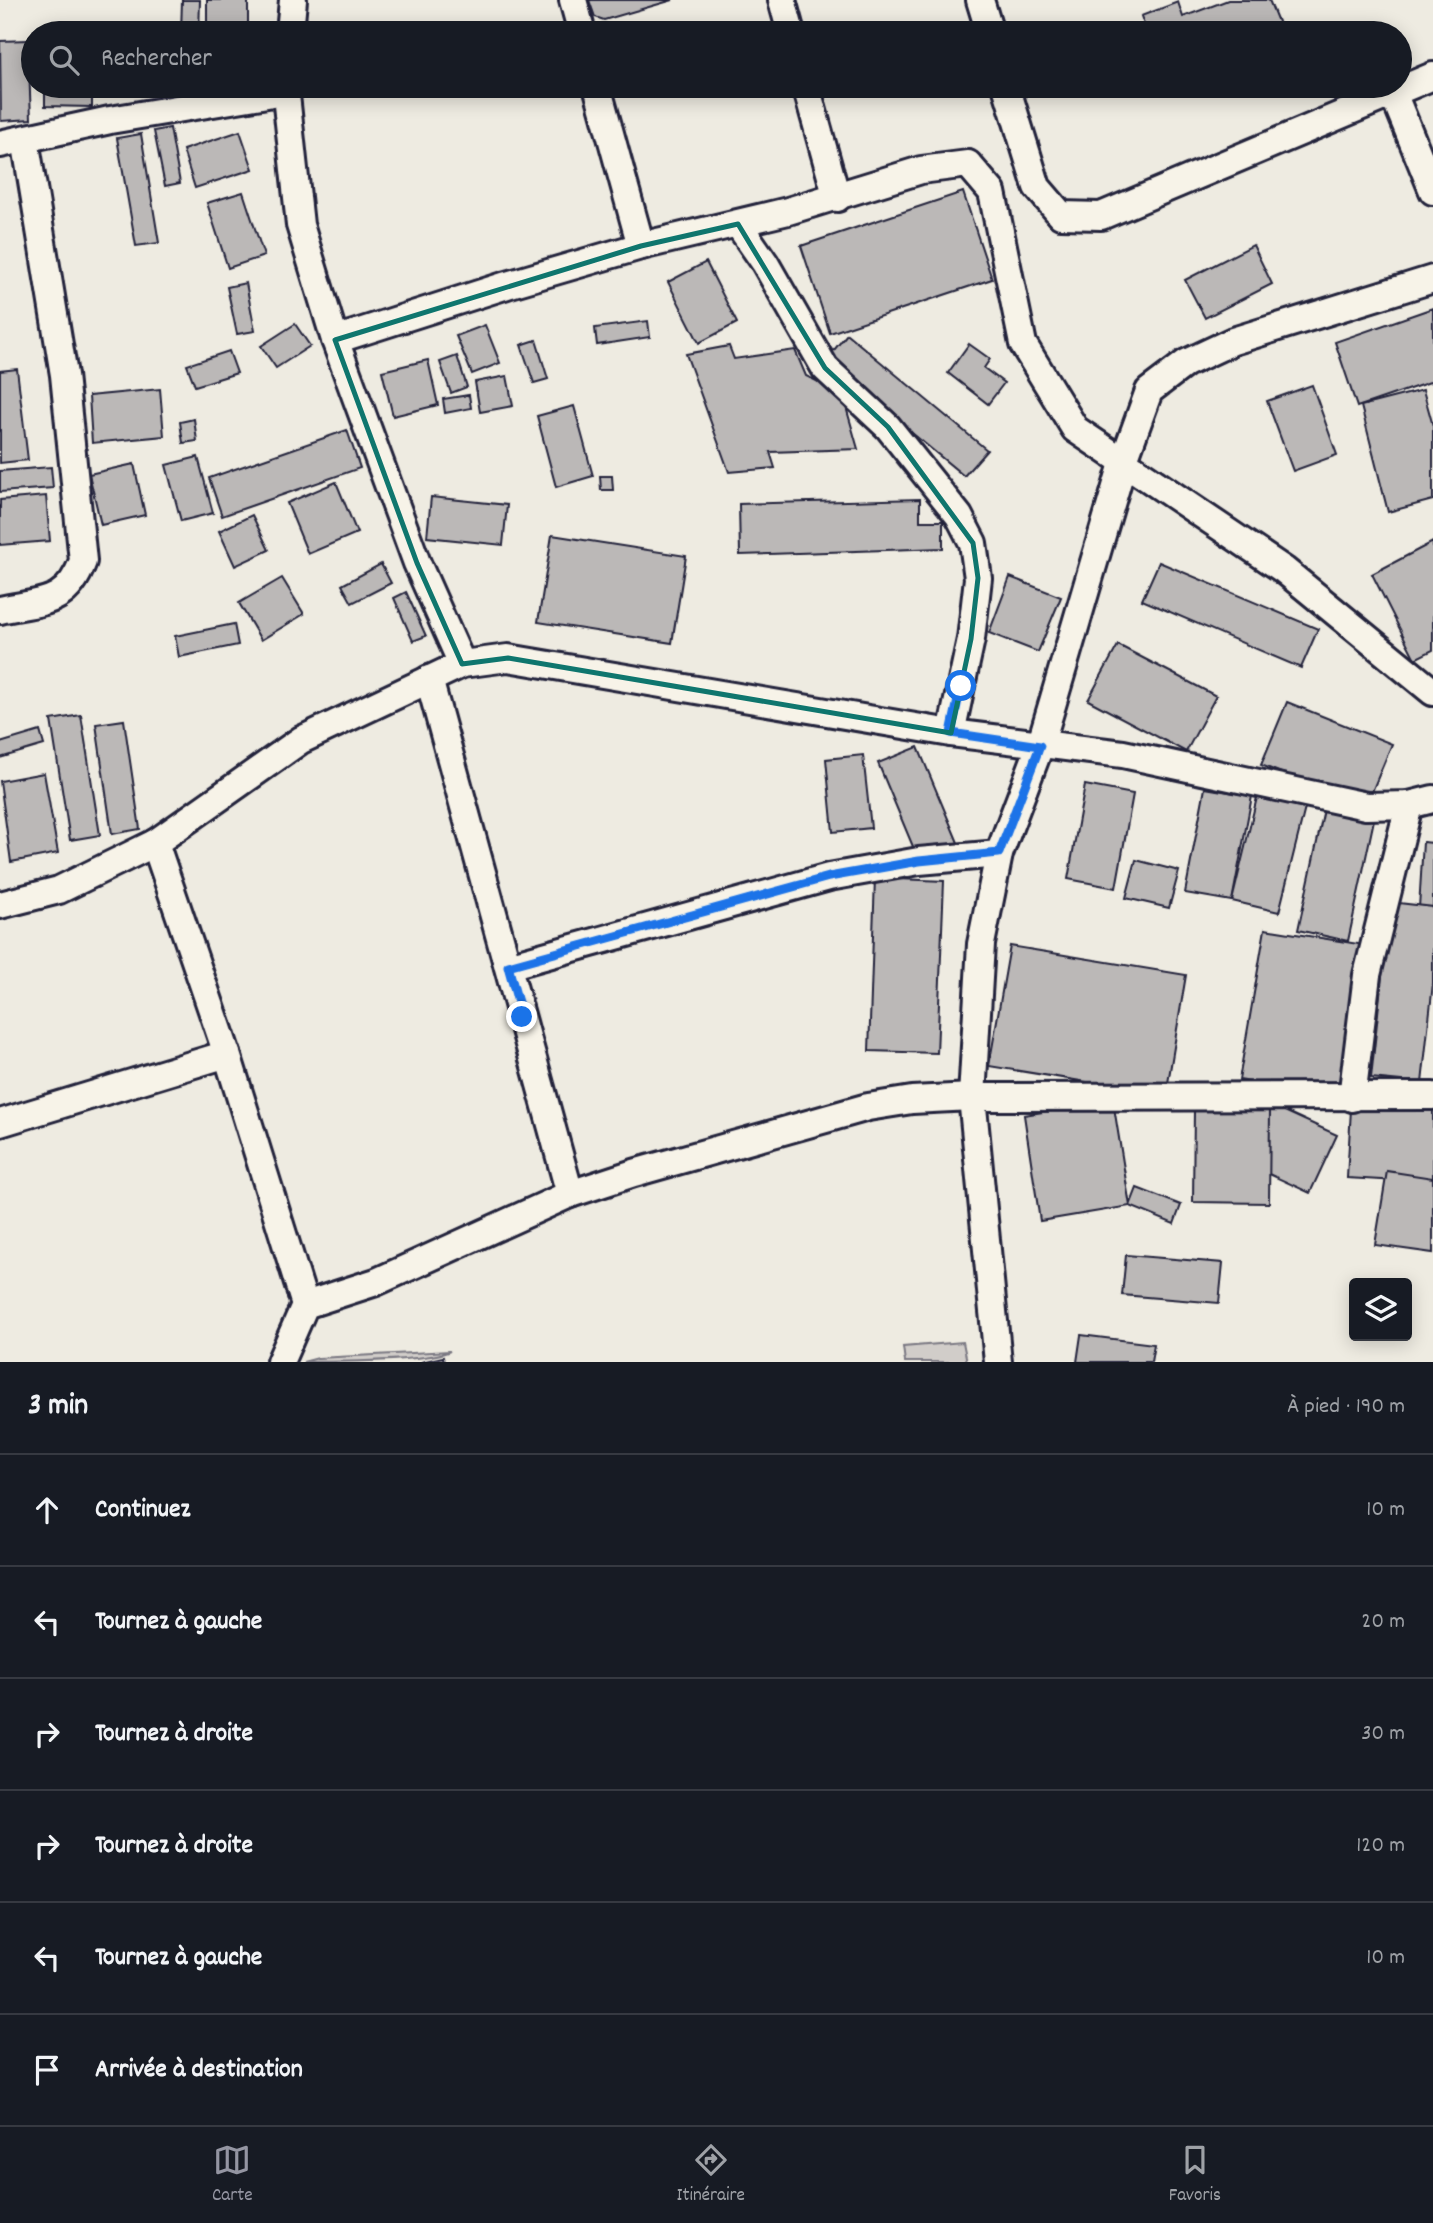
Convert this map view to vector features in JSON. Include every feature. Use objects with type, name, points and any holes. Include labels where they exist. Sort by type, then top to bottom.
[{"type":"street","points":[[291,21],[293,0]]},
{"type":"street","points":[[573,0],[579,21]]},
{"type":"street","points":[[782,0],[788,21]]},
{"type":"street","points":[[980,0],[986,21]]},
{"type":"street","points":[[1412,85],[1433,76]]},
{"type":"street","points":[[0,610],[55,597],[75,584],[83,561],[64,375],[12,141],[230,98]]},
{"type":"street","points":[[286,98],[300,225],[335,340],[417,563],[463,664]]},
{"type":"street","points":[[600,98],[641,246]]},
{"type":"street","points":[[809,98],[837,198]]},
{"type":"street","points":[[1010,98],[1037,187],[1061,215],[1101,216],[1381,98]]},
{"type":"street","points":[[1395,98],[1433,191]]},
{"type":"street","points":[[335,340],[641,246],[738,225],[837,198],[922,170],[968,164],[992,192],[1023,344],[1075,429],[1284,570],[1433,692]]},
{"type":"street","points":[[738,225],[765,262],[825,369],[888,427],[959,516],[973,543],[978,578],[971,639],[951,733]]},
{"type":"street","points":[[998,1362],[972,1097],[981,944],[999,853],[1040,746],[1124,460],[1149,391],[1186,363],[1233,341],[1433,279]]},
{"type":"street","points":[[0,905],[59,890],[155,843],[301,740],[463,664],[508,658],[951,733],[1040,746],[1123,754],[1366,806],[1421,802],[1367,975],[1352,1098]]},
{"type":"street","points":[[429,680],[570,1194]]},
{"type":"street","points":[[155,843],[227,1054],[305,1306],[280,1362]]},
{"type":"street","points":[[508,966],[829,877],[919,861],[999,853]]},
{"type":"street","points":[[0,1123],[227,1054]]},
{"type":"street","points":[[305,1306],[409,1269],[570,1194],[741,1140],[868,1107],[912,1100],[972,1097],[1433,1096]]},
{"type":"highlighted area","points":[[738,224],[825,368],[888,427],[973,543],[978,578],[971,639],[951,733],[508,658],[462,664],[417,563],[335,340],[641,246]]},
{"type":"shaded area","points":[[963,1342],[967,1362],[905,1362],[903,1347]]},
{"type":"shaded area","points":[[450,1351],[402,1359],[303,1362],[318,1358]]},
{"type":"building","points":[[182,0],[200,0],[199,21],[181,21]]},
{"type":"building","points":[[207,0],[248,0],[248,21],[207,21]]},
{"type":"building","points":[[589,0],[673,0],[604,20],[595,17]]},
{"type":"building","points":[[1228,0],[1269,0],[1278,21],[1143,21],[1141,16],[1178,2],[1183,17]]},
{"type":"building","points":[[21,40],[21,98],[30,98],[31,119],[1,121],[0,41]]},
{"type":"building","points":[[45,98],[92,98],[92,107],[45,106]]},
{"type":"building","points":[[170,128],[180,183],[165,186],[154,131]]},
{"type":"building","points":[[240,131],[253,169],[195,188],[183,150]]},
{"type":"building","points":[[141,134],[159,243],[136,246],[117,138]]},
{"type":"building","points":[[243,192],[264,256],[228,268],[207,203]]},
{"type":"building","points":[[963,192],[992,279],[830,333],[801,246]]},
{"type":"building","points":[[1253,245],[1272,284],[1205,318],[1185,280]]},
{"type":"building","points":[[706,262],[737,323],[699,343],[668,282]]},
{"type":"building","points":[[246,283],[255,331],[237,334],[227,287]]},
{"type":"building","points":[[1433,308],[1433,381],[1357,407],[1335,342]]},
{"type":"building","points":[[648,321],[650,337],[597,345],[595,328]]},
{"type":"building","points":[[295,324],[310,346],[276,368],[261,346]]},
{"type":"building","points":[[485,325],[500,363],[472,374],[456,336]]},
{"type":"building","points":[[847,334],[987,450],[964,476],[825,361]]},
{"type":"building","points":[[536,340],[548,379],[534,383],[521,345]]},
{"type":"building","points":[[969,344],[990,359],[984,368],[1004,383],[988,404],[948,373]]},
{"type":"building","points":[[729,346],[734,359],[795,350],[806,376],[842,393],[858,449],[770,452],[775,468],[729,472],[686,354]]},
{"type":"building","points":[[229,351],[237,373],[195,386],[187,365]]},
{"type":"building","points":[[457,356],[467,387],[451,393],[440,362]]},
{"type":"building","points":[[428,360],[438,405],[393,416],[382,371]]},
{"type":"building","points":[[17,369],[28,460],[0,463],[0,371]]},
{"type":"building","points":[[507,376],[513,406],[480,412],[475,382]]},
{"type":"building","points":[[1312,385],[1337,455],[1293,471],[1267,401]]},
{"type":"building","points":[[160,389],[164,436],[92,443],[89,396]]},
{"type":"building","points":[[1423,390],[1433,426],[1433,500],[1388,512],[1361,406]]},
{"type":"building","points":[[469,395],[471,408],[445,413],[443,399]]},
{"type":"building","points":[[574,406],[593,476],[556,487],[537,416]]},
{"type":"building","points":[[194,419],[197,441],[183,443],[180,422]]},
{"type":"building","points":[[347,430],[360,468],[222,516],[209,478]]},
{"type":"building","points":[[198,457],[213,513],[181,521],[166,465]]},
{"type":"building","points":[[134,464],[145,515],[101,525],[89,474]]},
{"type":"building","points":[[51,467],[53,488],[0,492],[0,471]]},
{"type":"building","points":[[600,476],[612,476],[613,490],[601,490]]},
{"type":"building","points":[[336,482],[357,533],[308,554],[287,503]]},
{"type":"building","points":[[46,496],[50,541],[0,545],[0,500]]},
{"type":"building","points":[[431,497],[507,505],[503,545],[427,537]]},
{"type":"building","points":[[920,499],[920,521],[943,521],[943,548],[740,555],[739,504]]},
{"type":"building","points":[[252,515],[269,550],[235,566],[219,531]]},
{"type":"building","points":[[552,535],[686,556],[672,643],[538,622]]},
{"type":"building","points":[[1433,542],[1433,650],[1415,659],[1372,574]]},
{"type":"building","points":[[1159,562],[1318,629],[1301,668],[1142,600]]},
{"type":"building","points":[[381,564],[391,583],[352,603],[342,585]]},
{"type":"building","points":[[1010,577],[1061,597],[1038,652],[989,633]]},
{"type":"building","points":[[282,578],[304,614],[261,640],[239,603]]},
{"type":"building","points":[[406,592],[426,636],[413,641],[394,598]]},
{"type":"building","points":[[234,624],[238,645],[179,657],[175,636]]},
{"type":"building","points":[[1118,645],[1216,696],[1186,752],[1088,700]]},
{"type":"building","points":[[1287,702],[1392,744],[1366,806],[1261,765]]},
{"type":"building","points":[[81,715],[100,835],[70,840],[51,720]]},
{"type":"building","points":[[124,720],[140,829],[112,834],[96,724]]},
{"type":"building","points":[[40,731],[44,745],[0,758],[0,743]]},
{"type":"building","points":[[918,747],[959,845],[919,861],[878,763]]},
{"type":"building","points":[[863,755],[871,828],[833,832],[826,759]]},
{"type":"building","points":[[44,773],[58,853],[11,862],[0,781]]},
{"type":"building","points":[[1085,785],[1133,794],[1116,888],[1068,879]]},
{"type":"building","points":[[1205,788],[1252,796],[1232,901],[1185,893]]},
{"type":"building","points":[[1259,789],[1307,800],[1279,912],[1232,901]]},
{"type":"building","points":[[1325,805],[1375,815],[1348,941],[1298,930]]},
{"type":"building","points":[[1423,842],[1433,843],[1433,909],[1419,908]]},
{"type":"building","points":[[1136,860],[1179,871],[1169,908],[1126,898]]},
{"type":"building","points":[[875,878],[944,881],[937,1053],[869,1051]]},
{"type":"building","points":[[1390,902],[1433,907],[1433,983],[1422,1083],[1371,1078]]},
{"type":"building","points":[[1265,929],[1377,947],[1352,1098],[1239,1080]]},
{"type":"building","points":[[1010,946],[1186,975],[1166,1095],[989,1066]]},
{"type":"building","points":[[1352,1092],[1433,1096],[1433,1183],[1347,1178]]},
{"type":"building","points":[[1113,1101],[1130,1206],[1040,1221],[1024,1115]]},
{"type":"building","points":[[1267,1103],[1337,1135],[1310,1193],[1241,1161]]},
{"type":"building","points":[[1194,1110],[1270,1110],[1269,1203],[1193,1202]]},
{"type":"building","points":[[1387,1171],[1433,1178],[1433,1253],[1375,1245]]},
{"type":"building","points":[[1137,1188],[1181,1205],[1174,1224],[1130,1206]]},
{"type":"building","points":[[1126,1255],[1223,1263],[1219,1303],[1122,1295]]},
{"type":"building","points":[[1081,1335],[1154,1344],[1151,1362],[1077,1362]]},
{"type":"building","points":[[443,1357],[444,1362],[421,1362]]},
{"type":"route","points":[[522,1017],[508,966],[829,877],[919,861],[999,853],[1040,746],[951,733],[961,686]]}]
